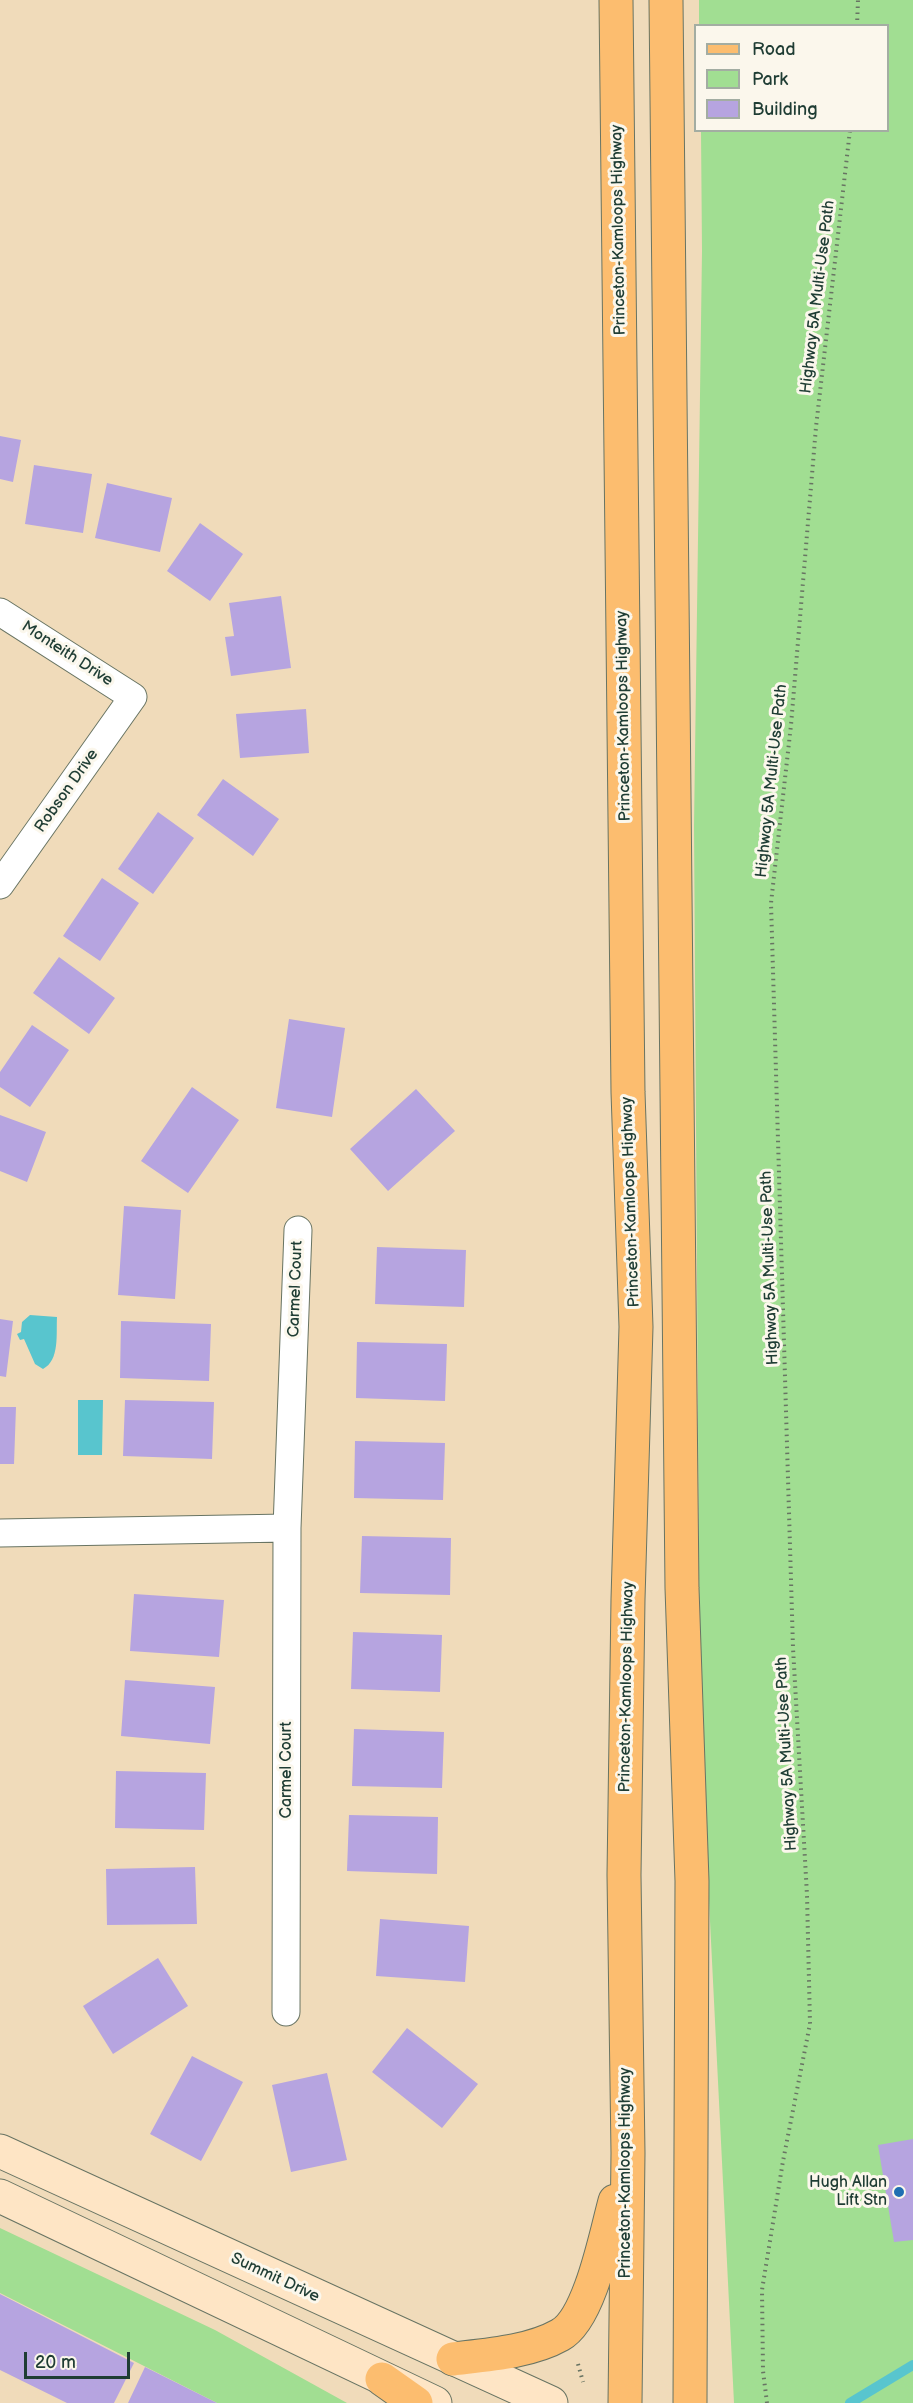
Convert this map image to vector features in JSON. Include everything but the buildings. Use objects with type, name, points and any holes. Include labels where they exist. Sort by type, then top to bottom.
[{"type":"main road","name":"Princeton-Kamloops Highway","points":[[616,0],[628,1092],[636,1327],[628,1599],[624,1875],[628,2153],[625,2403]]},
{"type":"main road","points":[[666,0],[682,1588],[692,1881],[690,2403]]},
{"type":"main road","name":"Summit Drive","points":[[0,2151],[551,2403]]},
{"type":"main road","points":[[453,2359],[510,2353],[562,2335],[585,2306],[596,2274],[628,2153]]},
{"type":"main road","points":[[0,2196],[435,2403]]},
{"type":"main road","points":[[381,2379],[416,2403]]},
{"type":"street","name":"Monteith Drive","points":[[0,612],[133,697]]},
{"type":"street","name":"Robson Drive","points":[[0,885],[133,697]]},
{"type":"street","name":"Carmel Court","points":[[286,2013],[287,1528],[298,1230]]},
{"type":"street","points":[[0,1533],[287,1528]]},
{"type":"path","points":[[857,24],[858,0]]},
{"type":"path","name":"Highway 5A Multi-Use Path","points":[[767,2403],[762,2371],[762,2290],[783,2161],[810,2024],[807,1894],[793,1648],[771,903],[792,725],[816,427],[850,132]]},
{"type":"path","points":[[576,2354],[583,2390]]},
{"type":"path","points":[[582,2382],[590,2385]]},
{"type":"green space","points":[[699,0],[913,0],[913,2403],[734,2403],[700,1720],[694,826],[702,251],[701,132],[889,132],[889,24],[699,24]]},
{"type":"green space","points":[[0,2228],[215,2330],[347,2403],[217,2403],[0,2293]]},
{"type":"water","points":[[30,1315],[57,1317],[55,1353],[43,1369],[35,1364],[24,1339],[20,1340],[17,1334],[21,1332],[22,1322]]},
{"type":"water","points":[[78,1400],[103,1400],[102,1455],[78,1455]]},
{"type":"waterway","points":[[850,2403],[913,2365]]},
{"type":"place","name":"Hugh Allan Lift Stn","points":[[899,2192]]}]
